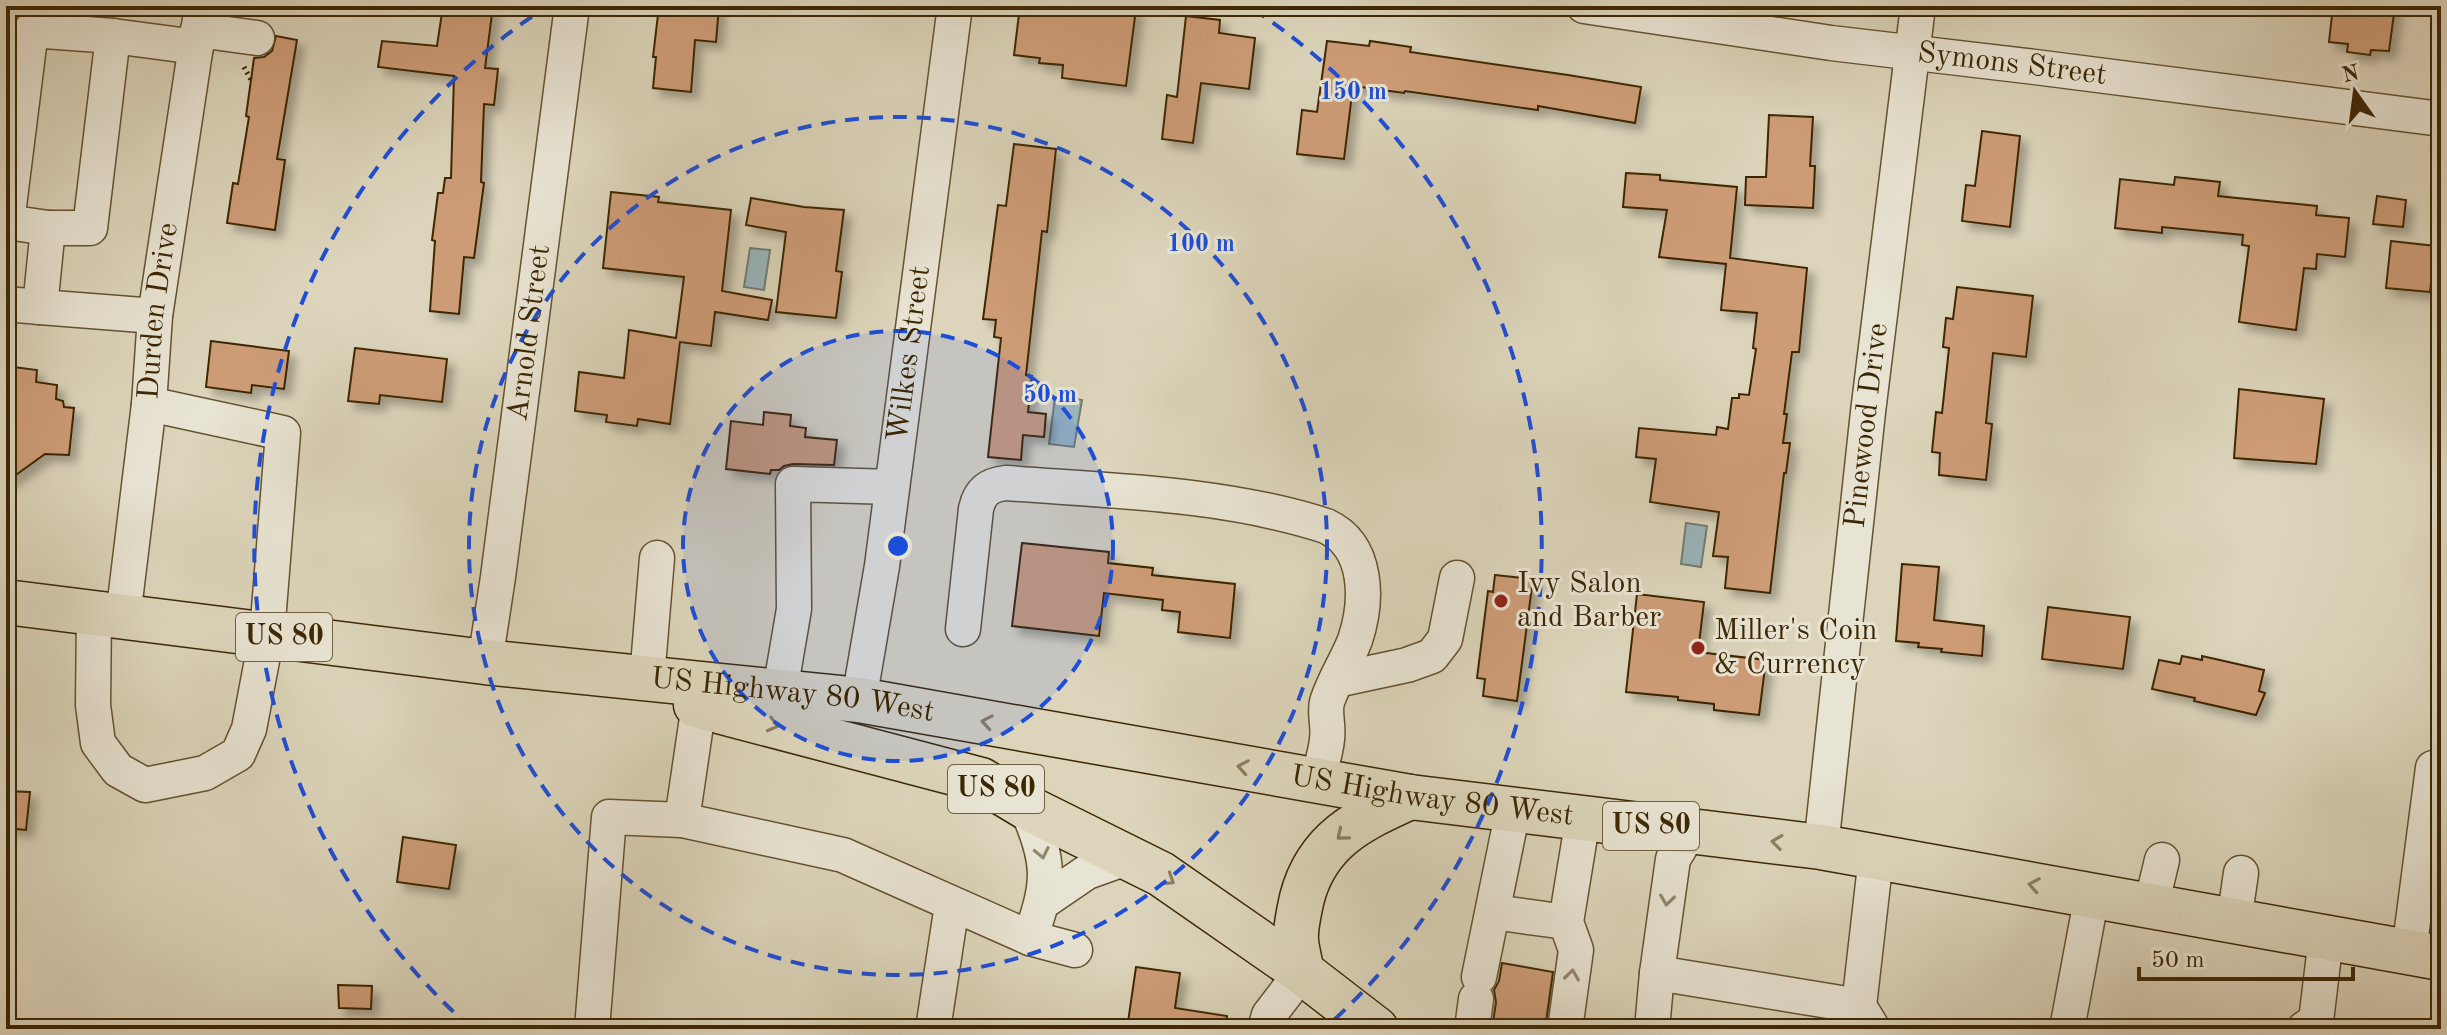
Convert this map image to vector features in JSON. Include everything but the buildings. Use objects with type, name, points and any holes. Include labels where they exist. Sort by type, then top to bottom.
[{"type":"main road","name":"US Highway 80 West","points":[[6,602],[485,662],[647,678],[981,780],[1026,807],[1161,874],[1302,972],[1376,1029]]},
{"type":"main road","name":"US Highway 80 West","points":[[562,670],[700,694],[780,691],[859,700],[1410,797],[1821,847],[2425,955]]},
{"type":"main road","points":[[1302,972],[1296,939],[1299,910],[1306,881],[1321,854],[1343,833],[1369,815],[1410,797]]},
{"type":"street","name":"Arnold Street","points":[[485,662],[572,6]]},
{"type":"street","name":"Wilkes Street","points":[[859,700],[882,566],[955,6]]},
{"type":"street","name":"Symons Street","points":[[1584,6],[1831,43],[2441,119]]},
{"type":"street","name":"Pinewood Drive","points":[[1821,847],[1866,427],[1918,6]]},
{"type":"street","points":[[113,36],[90,228],[48,228],[7,222],[31,30],[113,36],[199,28],[257,38]]},
{"type":"street","name":"Durden Drive","points":[[109,615],[149,404],[155,316],[199,28]]},
{"type":"street","points":[[40,307],[48,228]]},
{"type":"street","points":[[6,304],[155,316]]},
{"type":"street","points":[[109,615],[93,705],[98,743],[118,770],[145,785],[205,773],[238,754],[249,729],[267,634],[283,433],[149,404]]},
{"type":"street","points":[[963,629],[976,509],[982,494],[994,485],[1006,483],[1138,493],[1259,508],[1334,529],[1352,546],[1361,571],[1363,591],[1355,639],[1326,707],[1327,740],[1317,781]]},
{"type":"street","points":[[780,691],[794,609],[793,484],[892,487]]},
{"type":"street","points":[[647,678],[657,558]]},
{"type":"street","points":[[1337,680],[1432,656],[1445,639],[1457,578]]},
{"type":"street","points":[[682,820],[700,694]]},
{"type":"street","points":[[2425,955],[2433,768],[2441,769]]},
{"type":"street","points":[[1026,807],[1045,864],[1043,902],[1030,938]]},
{"type":"street","points":[[1476,1002],[1513,810]]},
{"type":"street","points":[[592,1029],[609,817],[682,820],[843,855],[1030,938],[1075,950]]},
{"type":"street","points":[[1565,1029],[1576,950],[1566,922],[1583,818]]},
{"type":"street","points":[[1652,1029],[1673,859],[1690,831]]},
{"type":"street","points":[[1043,902],[1087,872],[1129,857]]},
{"type":"street","points":[[1657,973],[1866,1018],[1876,857]]},
{"type":"street","points":[[2151,906],[2162,860]]},
{"type":"street","points":[[2234,921],[2241,873]]},
{"type":"street","points":[[2067,1029],[2092,895]]},
{"type":"street","points":[[933,1029],[952,905]]},
{"type":"street","points":[[1493,912],[1566,922]]},
{"type":"street","points":[[2304,1029],[2316,1021],[2326,938]]},
{"type":"street","points":[[1265,1029],[1269,1015],[1302,972]]},
{"type":"water","points":[[750,248],[770,250],[764,290],[744,287]]},
{"type":"water","points":[[1064,395],[1082,400],[1074,447],[1049,444],[1055,397],[1062,399]]},
{"type":"water","points":[[1686,523],[1707,526],[1701,567],[1681,564]]},
{"type":"place","name":"Ivy Salon and Barber","points":[[1501,601]]},
{"type":"place","name":"Miller's Coin & Currency","points":[[1698,648]]}]
